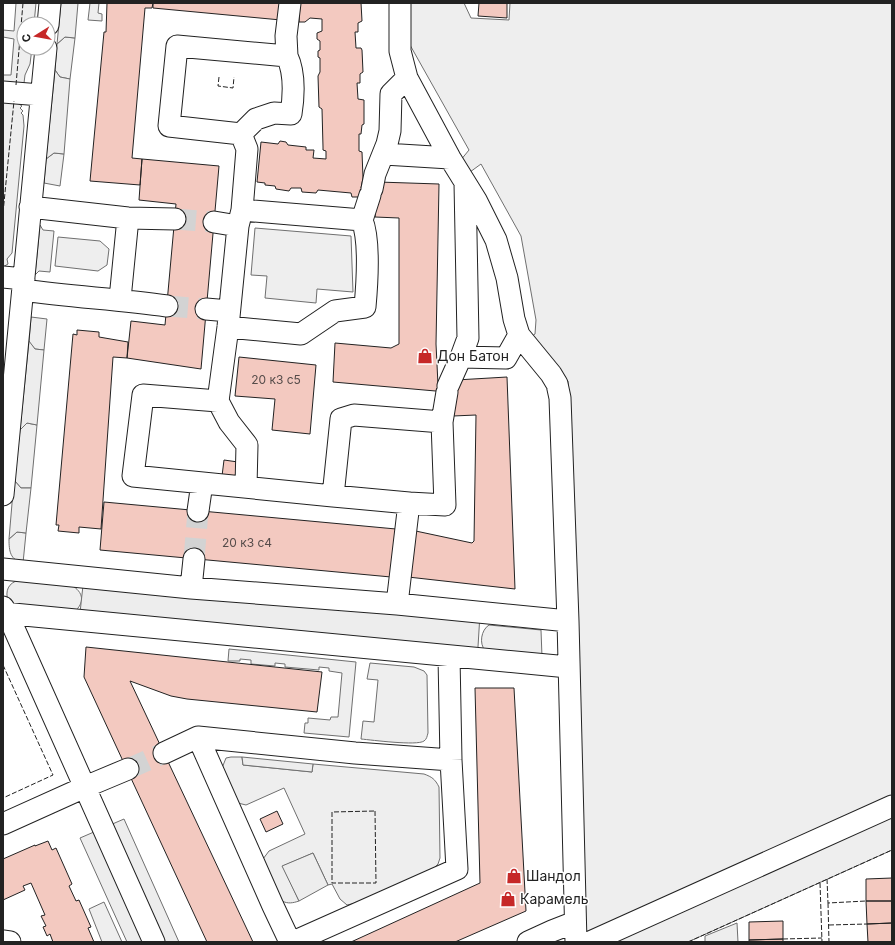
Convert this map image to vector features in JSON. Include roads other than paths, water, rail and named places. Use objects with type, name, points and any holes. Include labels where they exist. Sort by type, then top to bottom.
[{"type":"street","points":[[49,16],[50,3]]},
{"type":"street","points":[[241,134],[256,119],[274,113],[291,114],[293,99],[291,66],[287,56],[286,36],[290,3]]},
{"type":"street","points":[[400,3],[400,51],[406,78],[450,158],[476,200],[496,240],[519,335],[551,374],[557,384],[560,398],[568,621],[576,932],[552,931],[528,942]]},
{"type":"street","points":[[241,134],[169,126],[177,46],[287,56]]},
{"type":"street","points":[[3,495],[45,56]]},
{"type":"street","points":[[206,309],[229,319],[301,334],[335,311],[366,307],[366,241],[365,228],[362,220],[375,174],[384,154],[390,131],[391,94],[406,78]]},
{"type":"street","points":[[3,92],[41,96]]},
{"type":"street","points":[[241,134],[247,149],[229,319],[218,401],[229,422],[247,444],[246,487]]},
{"type":"street","points":[[384,154],[450,158]]},
{"type":"street","points":[[218,401],[143,395],[133,476],[333,496],[445,505],[442,422],[447,389],[468,338],[464,181]]},
{"type":"street","points":[[30,207],[128,218],[174,219]]},
{"type":"street","points":[[120,299],[128,218]]},
{"type":"street","points":[[214,222],[240,218],[362,220]]},
{"type":"street","points":[[3,277],[51,294],[120,299],[167,306]]},
{"type":"street","points":[[461,357],[506,358],[519,335]]},
{"type":"street","points":[[333,496],[341,418],[354,415],[442,422]]},
{"type":"street","points":[[198,511],[202,483]]},
{"type":"street","points":[[397,604],[409,503]]},
{"type":"street","points":[[192,588],[194,559]]},
{"type":"street","points":[[3,569],[192,588],[397,604],[568,621]]},
{"type":"street","points":[[4,611],[449,657],[568,667]]},
{"type":"street","points":[[4,611],[154,942]]},
{"type":"street","points":[[198,737],[273,906],[292,942],[457,869],[451,760],[449,657]]},
{"type":"street","points":[[164,753],[198,737],[347,752],[451,760]]},
{"type":"street","points":[[3,824],[84,787],[128,770]]},
{"type":"street","points":[[590,942],[892,806]]},
{"type":"street","points":[[3,941],[10,942]]},
{"type":"tunnel","points":[[175,219],[214,222]]},
{"type":"tunnel","points":[[167,306],[206,309]]},
{"type":"tunnel","points":[[194,559],[198,511]]},
{"type":"tunnel","points":[[128,769],[164,753]]},
{"type":"place","name":"Дон Батон","points":[[425,356]]},
{"type":"place","name":"Шандол","points":[[514,876]]},
{"type":"place","name":"Карамель","points":[[508,899]]}]
